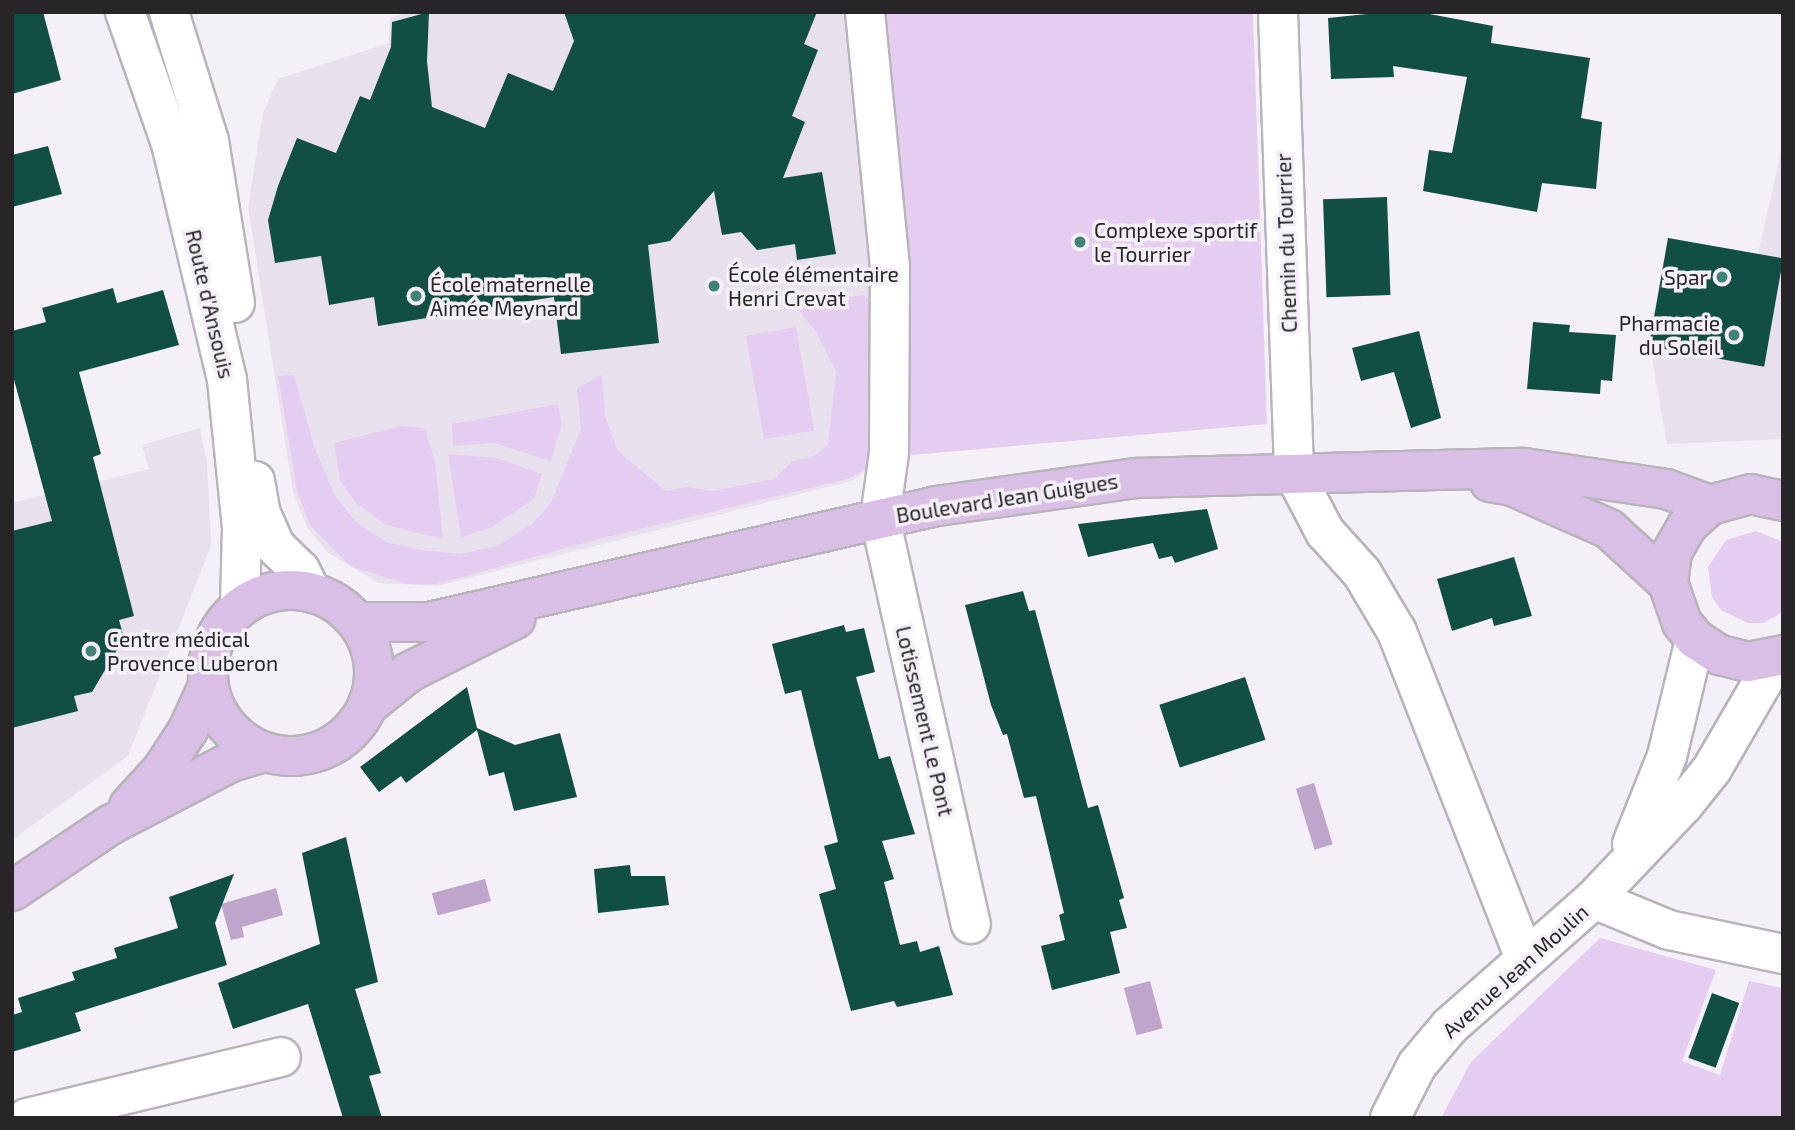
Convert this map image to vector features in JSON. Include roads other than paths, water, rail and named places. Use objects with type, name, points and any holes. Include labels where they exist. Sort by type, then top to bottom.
[{"type":"main road","name":"Boulevard Jean Guigues","points":[[357,622],[429,622],[880,518],[1043,489],[1136,478],[1294,473],[1436,473],[1524,468],[1599,476],[1666,489],[1710,505]]},
{"type":"main road","name":"Boulevard Jean Guigues","points":[[1436,473],[1512,486],[1609,528],[1668,583]]},
{"type":"main road","points":[[1778,496],[1732,497],[1710,505],[1687,526],[1672,552],[1668,583],[1672,604],[1695,639],[1720,655],[1748,662],[1779,657]]},
{"type":"main road","name":"Boulevard Jean Guigues","points":[[367,706],[409,672],[445,651],[585,587]]},
{"type":"main road","points":[[110,825],[162,770],[188,730],[208,686],[213,642],[240,606],[286,590],[311,592],[329,599],[357,622],[374,663],[367,706],[354,727],[335,743],[313,754],[289,756],[264,752],[227,727],[208,686]]},
{"type":"main road","points":[[12,891],[110,825],[231,762],[264,752]]},
{"type":"street","name":"Route d'Ansouis","points":[[125,12],[173,150],[228,380],[242,528],[240,606]]},
{"type":"street","name":"Route d'Ansouis","points":[[169,12],[209,141],[234,290],[261,514],[275,545],[300,570],[311,592]]},
{"type":"street","points":[[865,12],[890,266],[889,453],[880,518]]},
{"type":"street","name":"Chemin du Tourrier","points":[[1278,12],[1294,473]]},
{"type":"street","points":[[1294,473],[1325,531],[1362,573],[1397,632],[1525,959]]},
{"type":"street","name":"Lotissement Le Pont","points":[[880,518],[971,924]]},
{"type":"street","name":"Avenue Jean Moulin","points":[[1625,862],[1667,756],[1695,639]]},
{"type":"street","name":"Avenue Jean Moulin","points":[[1390,1118],[1418,1065],[1450,1026],[1594,900],[1625,862],[1684,804],[1712,769],[1779,657]]},
{"type":"street","points":[[1594,900],[1669,930],[1783,954]]},
{"type":"street","points":[[27,1118],[281,1057]]},
{"type":"place","name":"Complexe sportif le Tourrier","points":[[1080,242]]},
{"type":"place","name":"Spar","points":[[1722,277]]},
{"type":"place","name":"École élémentaire Henri Crevat","points":[[714,286]]},
{"type":"place","name":"École maternelle Aimée Meynard","points":[[416,296]]},
{"type":"place","name":"Pharmacie du Soleil","points":[[1734,335]]},
{"type":"place","name":"Centre médical Provence Luberon","points":[[91,651]]}]
